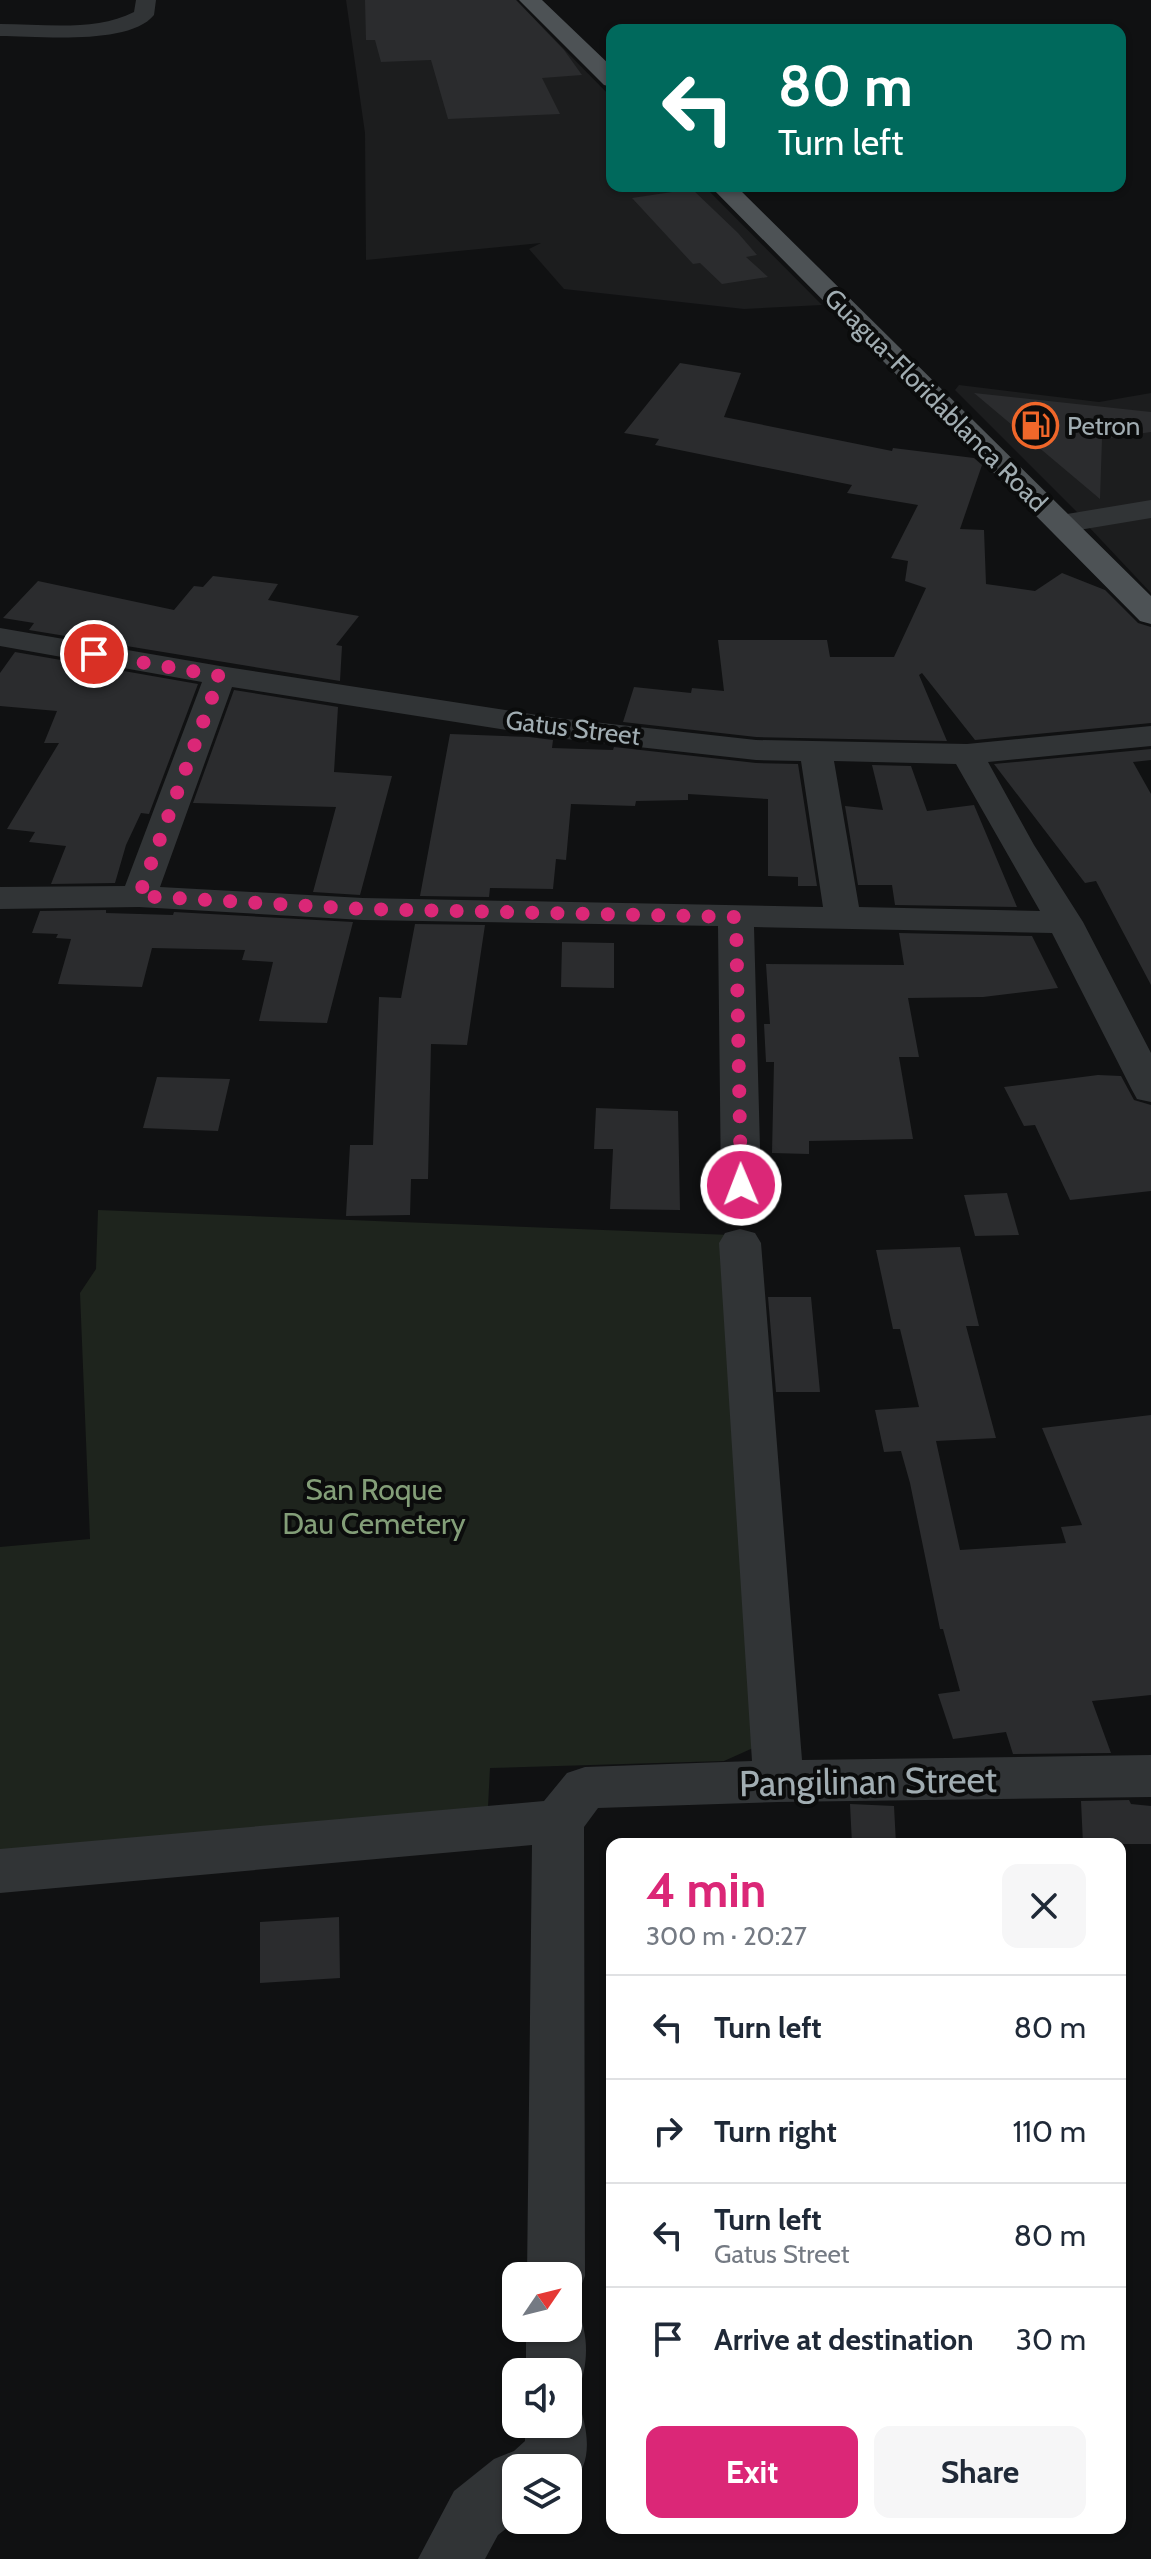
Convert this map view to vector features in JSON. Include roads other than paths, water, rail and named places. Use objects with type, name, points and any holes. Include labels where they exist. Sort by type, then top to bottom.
[{"type":"main road","points":[[530,0],[606,74]]},
{"type":"main road","name":"Guagua-Floridablanca Road","points":[[728,192],[1151,614]]},
{"type":"street","points":[[0,30],[102,28],[132,24],[144,15],[146,0]]},
{"type":"street","points":[[1061,524],[1151,509]]},
{"type":"street","name":"Gatus Street","points":[[0,637],[220,676],[557,728],[756,750],[967,754],[1151,736]]},
{"type":"street","points":[[139,896],[220,676]]},
{"type":"street","points":[[816,752],[843,917]]},
{"type":"street","points":[[967,754],[1065,922],[1151,1090]]},
{"type":"street","points":[[4,906],[139,896],[363,909],[1065,922]]},
{"type":"street","points":[[736,917],[741,1185]]},
{"type":"street","points":[[740,1243],[778,1781]]},
{"type":"street","name":"Pangilinan Street","points":[[0,1871],[778,1781],[1151,1776]]},
{"type":"street","points":[[556,2262],[572,1804]]},
{"type":"street","points":[[450,2559],[476,2513],[502,2492]]},
{"type":"place","name":"Petron","points":[[1036,426]]},
{"type":"park label","name":"San Roque Dau Cemetery","points":[[374,1506]]}]
